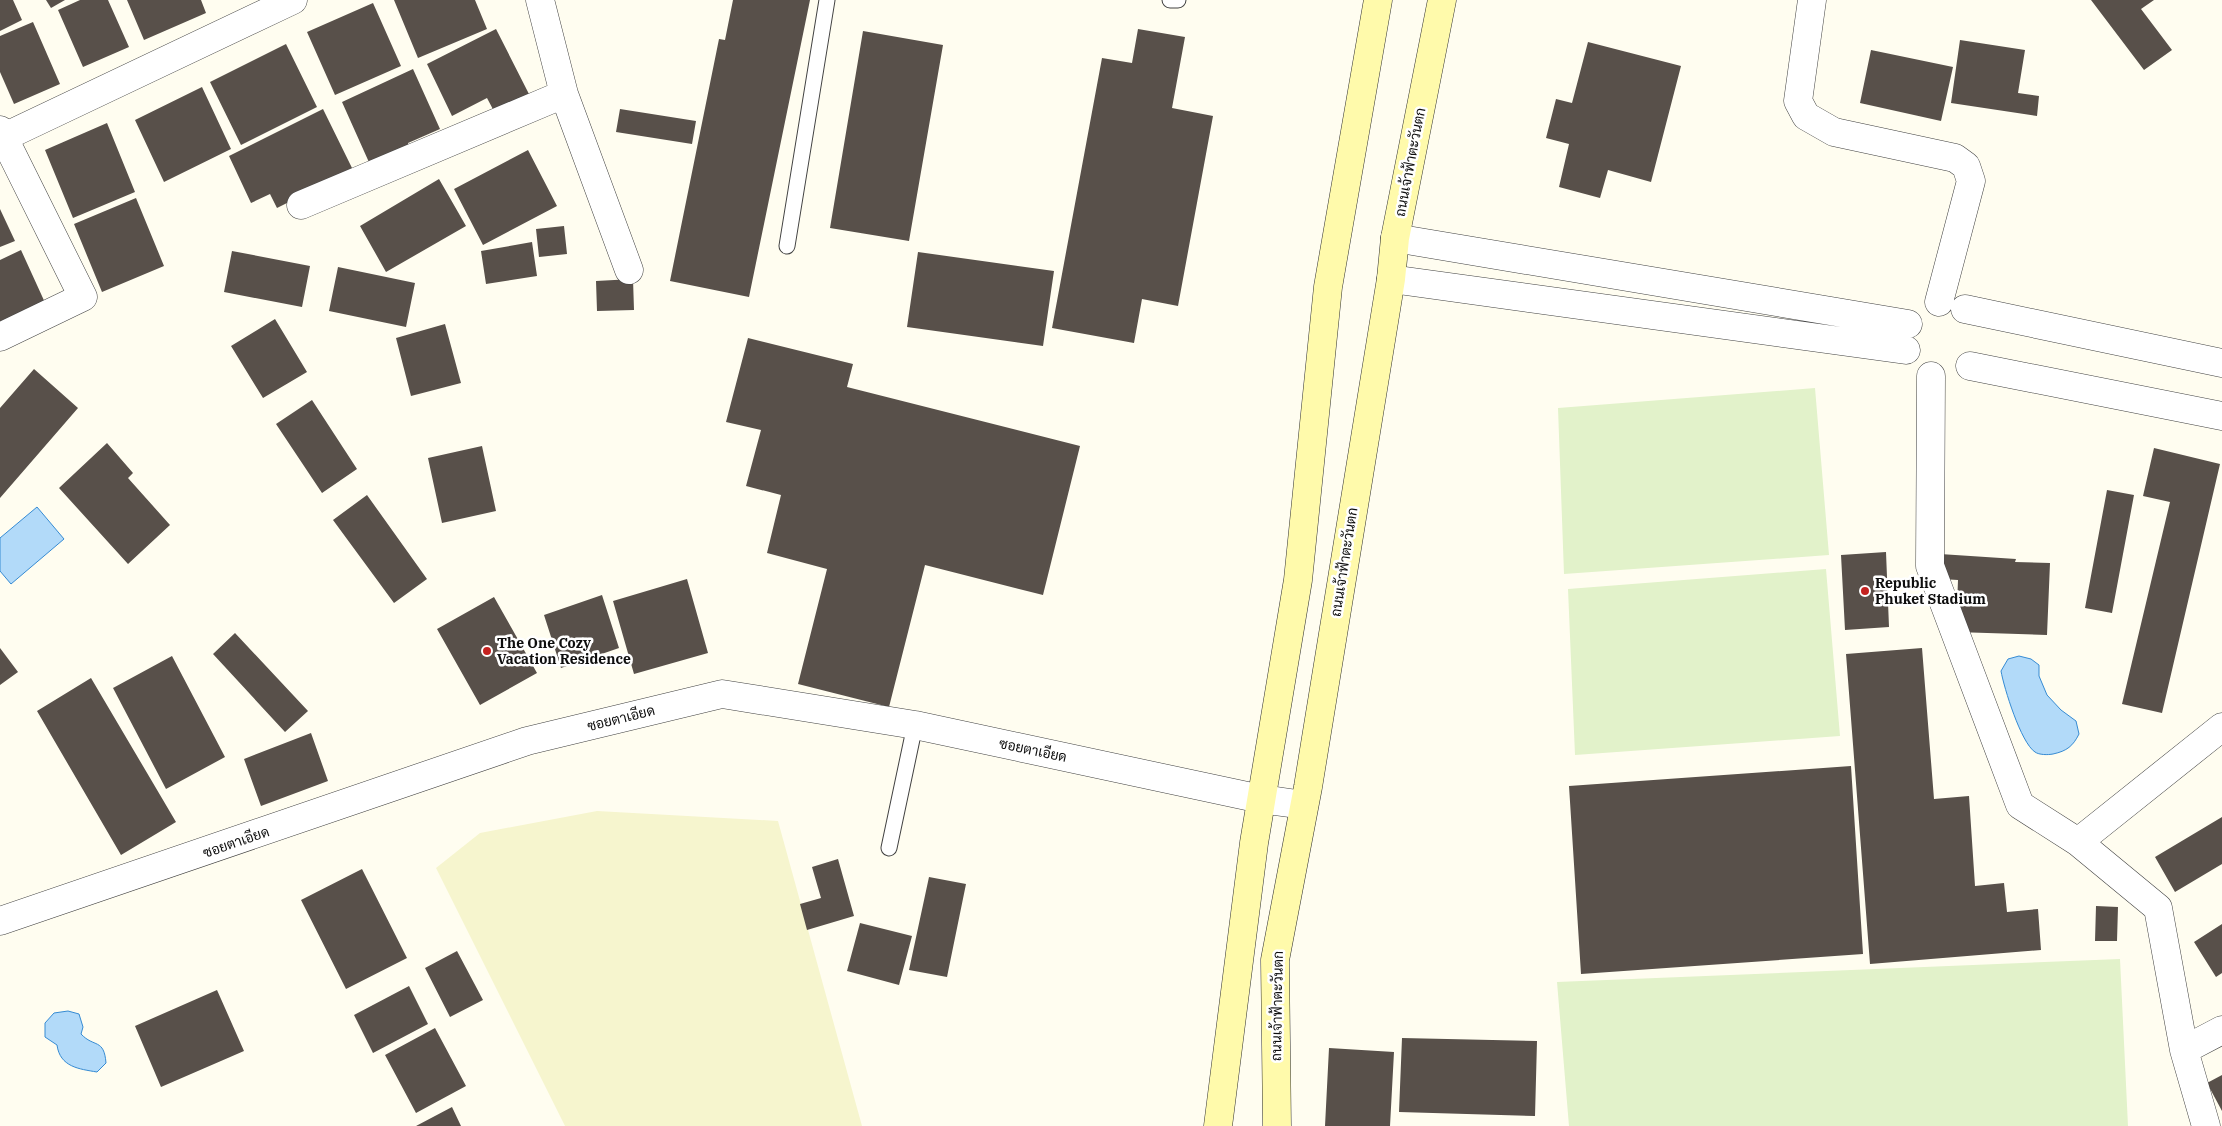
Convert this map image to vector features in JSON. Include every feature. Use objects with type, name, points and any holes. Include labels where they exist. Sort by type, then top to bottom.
[{"type":"main road","points":[[1218,1126],[1254,844],[1298,580],[1328,287],[1378,0]]},
{"type":"main road","name":"ถนนเจ้าฟ้าตะวันตก","points":[[1277,1126],[1275,960],[1304,805],[1391,279],[1395,238],[1442,0]]},
{"type":"street","points":[[0,337],[83,297],[1,136],[293,0]]},
{"type":"street","points":[[540,0],[564,94],[629,270]]},
{"type":"street","points":[[1812,0],[1798,101],[1806,116],[1834,132],[1955,158],[1966,166],[1971,181],[1939,302]]},
{"type":"street","points":[[301,205],[564,94]]},
{"type":"street","points":[[1395,238],[1908,324]]},
{"type":"street","points":[[1391,279],[1906,350]]},
{"type":"street","points":[[1965,309],[1978,326],[1979,347],[1970,366],[1952,377],[1930,376],[1915,367],[1906,350],[1904,337],[1908,324],[1921,309],[1939,302],[1953,303],[1965,309],[2222,363]]},
{"type":"street","points":[[1970,366],[2222,416]]},
{"type":"street","points":[[1930,376],[1930,566],[2020,805],[2078,842],[2158,908],[2184,1050],[2206,1126]]},
{"type":"street","name":"ซอยตาเอียด","points":[[0,921],[527,741],[722,694],[916,725],[1261,799],[1304,805]]},
{"type":"street","points":[[2078,842],[2222,727]]},
{"type":"street","points":[[2184,1050],[2222,1030]]},
{"type":"lane","points":[[787,246],[827,0]]},
{"type":"lane","points":[[1170,0],[1178,0]]},
{"type":"lane","points":[[889,848],[916,725]]},
{"type":"green space","points":[[1815,388],[1829,555],[1564,574],[1558,408]]},
{"type":"green space","points":[[1826,569],[1840,736],[1575,755],[1568,589]]},
{"type":"green space","points":[[597,811],[778,821],[862,1126],[565,1126],[436,868],[480,833]]},
{"type":"green space","points":[[2120,959],[2128,1126],[1569,1126],[1557,982]]},
{"type":"water","points":[[37,507],[64,539],[11,584],[0,571],[0,538]]},
{"type":"water","points":[[2019,656],[2031,659],[2039,665],[2039,676],[2047,695],[2061,710],[2076,721],[2079,734],[2072,745],[2066,750],[2049,755],[2037,753],[2024,738],[2009,702],[2001,671],[2008,659]]},
{"type":"water","points":[[68,1011],[79,1014],[83,1027],[81,1034],[98,1044],[103,1050],[106,1063],[97,1072],[71,1066],[62,1058],[57,1045],[45,1037],[45,1023],[54,1013]]},
{"type":"building","points":[[0,0],[13,0],[22,20],[0,31]]},
{"type":"building","points":[[46,0],[65,0],[51,8]]},
{"type":"building","points":[[80,0],[108,0],[129,47],[83,67],[58,10]]},
{"type":"building","points":[[127,0],[201,0],[206,13],[144,40]]},
{"type":"building","points":[[394,0],[475,0],[487,29],[418,58]]},
{"type":"building","points":[[733,0],[810,0],[749,297],[670,281],[719,39],[725,40]]},
{"type":"building","points":[[2091,0],[2154,0],[2141,9],[2172,50],[2144,70]]},
{"type":"building","points":[[373,3],[401,66],[335,95],[307,32]]},
{"type":"building","points":[[33,22],[60,84],[14,104],[0,72],[0,36]]},
{"type":"building","points":[[496,29],[531,98],[496,115],[487,98],[452,116],[427,64]]},
{"type":"building","points":[[1138,29],[1185,37],[1172,108],[1213,116],[1178,306],[1142,299],[1134,343],[1052,328],[1102,58],[1132,63]]},
{"type":"building","points":[[863,31],[943,45],[909,241],[830,228]]},
{"type":"building","points":[[1960,40],[2025,50],[2018,93],[2039,96],[2037,116],[1951,103]]},
{"type":"building","points":[[1588,42],[1681,66],[1651,182],[1608,170],[1600,198],[1559,187],[1569,144],[1546,138],[1556,99],[1572,103]]},
{"type":"building","points":[[286,44],[317,107],[241,145],[210,82]]},
{"type":"building","points":[[1871,50],[1953,67],[1941,121],[1860,103]]},
{"type":"building","points":[[413,69],[440,129],[408,143],[411,152],[372,169],[342,102]]},
{"type":"building","points":[[202,87],[231,149],[164,182],[135,120]]},
{"type":"building","points":[[323,109],[353,170],[277,208],[270,194],[251,203],[229,156]]},
{"type":"building","points":[[620,109],[696,121],[692,144],[616,132]]},
{"type":"building","points":[[107,123],[135,192],[73,218],[45,150]]},
{"type":"building","points":[[528,150],[557,206],[483,245],[454,189]]},
{"type":"building","points":[[439,179],[466,226],[386,272],[360,226]]},
{"type":"building","points":[[136,198],[164,266],[102,292],[74,224]]},
{"type":"building","points":[[0,209],[15,241],[0,247]]},
{"type":"building","points":[[564,226],[567,254],[539,257],[536,229]]},
{"type":"building","points":[[532,242],[537,276],[486,284],[481,251]]},
{"type":"building","points":[[21,250],[47,307],[0,329],[0,260]]},
{"type":"building","points":[[232,251],[310,266],[302,307],[224,292]]},
{"type":"building","points":[[918,252],[1054,271],[1043,346],[907,327]]},
{"type":"building","points":[[338,267],[415,283],[406,327],[329,311]]},
{"type":"building","points":[[633,279],[634,310],[597,311],[596,281]]},
{"type":"building","points":[[275,319],[307,372],[263,398],[231,346]]},
{"type":"building","points":[[445,324],[461,383],[411,396],[396,338]]},
{"type":"building","points":[[748,338],[853,364],[847,387],[1080,446],[1043,595],[925,565],[889,707],[798,684],[827,569],[767,553],[781,495],[746,486],[761,430],[726,422]]},
{"type":"building","points":[[34,369],[78,408],[0,498],[0,408]]},
{"type":"building","points":[[312,400],[357,469],[322,493],[276,424]]},
{"type":"building","points":[[107,443],[133,473],[128,478],[170,525],[128,564],[59,488]]},
{"type":"building","points":[[482,446],[496,511],[442,523],[428,458]]},
{"type":"building","points":[[2154,448],[2220,464],[2162,713],[2122,704],[2170,502],[2143,496]]},
{"type":"building","points":[[2107,490],[2134,495],[2112,613],[2085,608]]},
{"type":"building","points":[[367,495],[427,579],[394,603],[333,520]]},
{"type":"building","name":"Republic Phuket Stadium","points":[[1886,552],[1889,627],[1845,630],[1841,555]]},
{"type":"building","points":[[1940,554],[2016,559],[2015,562],[2050,563],[2047,635],[1956,632],[1958,580],[1941,579]]},
{"type":"building","points":[[687,579],[708,653],[634,674],[613,601]]},
{"type":"building","points":[[602,595],[619,648],[561,668],[544,615]]},
{"type":"building","name":"The One Cozy Vacation Residence","points":[[494,597],[537,673],[480,705],[437,629]]},
{"type":"building","points":[[235,633],[308,711],[285,732],[213,654]]},
{"type":"building","points":[[0,648],[18,672],[0,685]]},
{"type":"building","points":[[1922,648],[1934,799],[1969,796],[1975,886],[2004,883],[2007,912],[2038,909],[2041,950],[1870,964],[1846,654]]},
{"type":"building","points":[[172,656],[225,757],[166,789],[113,688]]},
{"type":"building","points":[[91,678],[176,822],[121,855],[37,711]]},
{"type":"building","points":[[311,733],[328,781],[261,806],[244,759]]},
{"type":"building","points":[[1851,766],[1863,954],[1581,974],[1569,786]]},
{"type":"building","points":[[2222,817],[2222,864],[2175,892],[2155,857]]},
{"type":"building","points":[[838,859],[854,916],[807,930],[800,904],[821,898],[812,867]]},
{"type":"building","points":[[362,869],[407,958],[346,989],[301,900]]},
{"type":"building","points":[[929,877],[966,884],[947,977],[909,970]]},
{"type":"building","points":[[2096,906],[2118,907],[2117,941],[2095,941]]},
{"type":"building","points":[[860,923],[912,936],[899,985],[847,971]]},
{"type":"building","points":[[2222,924],[2222,973],[2216,977],[2194,942]]},
{"type":"building","points":[[457,951],[483,1000],[450,1017],[425,968]]},
{"type":"building","points":[[409,986],[428,1024],[373,1053],[354,1015]]},
{"type":"building","points":[[217,990],[244,1051],[161,1087],[135,1026]]},
{"type":"building","points":[[435,1028],[466,1086],[416,1113],[385,1055]]},
{"type":"building","points":[[1402,1038],[1537,1041],[1535,1116],[1399,1112]]},
{"type":"building","points":[[1329,1048],[1394,1052],[1390,1126],[1325,1126]]},
{"type":"building","points":[[2222,1075],[2222,1111],[2207,1083]]},
{"type":"building","points":[[452,1107],[461,1126],[416,1126]]},
{"type":"place","name":"Republic Phuket Stadium","points":[[1865,591]]},
{"type":"place","name":"The One Cozy Vacation Residence","points":[[487,651]]}]
